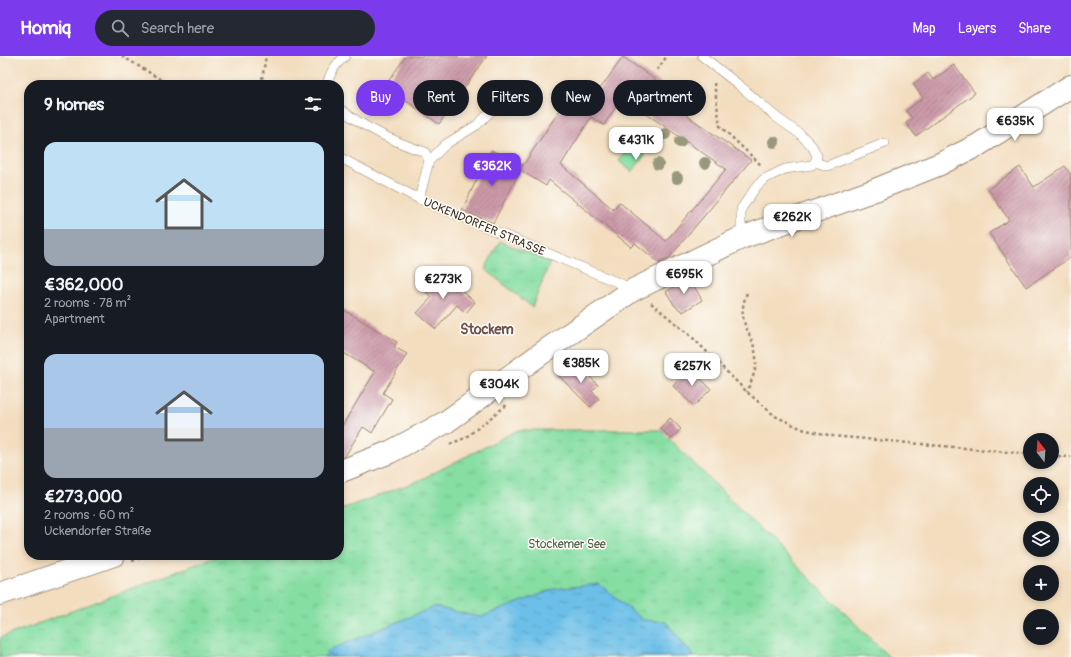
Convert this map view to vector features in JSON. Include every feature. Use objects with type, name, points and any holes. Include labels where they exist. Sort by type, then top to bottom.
[{"type":"main road","points":[[344,470],[390,452],[446,422],[542,353],[634,290],[741,238],[875,190],[940,164],[978,146],[1071,86]]},
{"type":"main road","points":[[0,594],[99,560]]},
{"type":"lane","points":[[328,80],[329,73],[345,56]]},
{"type":"lane","points":[[702,56],[776,117],[800,134],[816,151],[815,162]]},
{"type":"lane","points":[[344,112],[363,125],[389,138],[425,152],[429,161]]},
{"type":"lane","points":[[419,199],[429,161],[446,144],[477,125],[486,116]]},
{"type":"lane","points":[[741,238],[742,209],[756,187],[771,175],[785,169],[805,167],[815,162],[827,166],[885,143]]},
{"type":"lane","name":"UCKENDORFER STRASSE","points":[[344,160],[419,199],[634,290]]},
{"type":"path","points":[[122,56],[162,80]]},
{"type":"path","points":[[262,80],[266,56]]},
{"type":"path","points":[[657,70],[667,56]]},
{"type":"path","points":[[714,65],[713,77],[720,126],[771,175]]},
{"type":"path","points":[[634,290],[660,309],[692,337],[747,392],[775,416],[802,429],[833,436],[1023,453]]},
{"type":"path","points":[[747,293],[742,303],[741,314],[756,358],[755,370],[747,392]]},
{"type":"path","points":[[1059,456],[1071,457]]},
{"type":"green space","points":[[632,143],[641,147],[645,155],[632,172],[619,161]]},
{"type":"green space","points":[[500,241],[550,262],[532,307],[485,269]]},
{"type":"green space","name":"Stockemer See","points":[[518,430],[660,430],[889,657],[0,657],[0,638],[208,560],[344,560],[344,508],[418,481]]},
{"type":"water","name":"Stockemer See","points":[[599,584],[643,620],[666,622],[694,657],[324,657],[329,650],[434,607],[481,617],[554,589]]},
{"type":"building","points":[[406,56],[487,56],[469,82],[469,80],[413,80],[413,106],[405,100],[405,80],[389,80]]},
{"type":"building","points":[[623,57],[656,80],[613,80],[613,111],[604,125],[591,117],[561,165],[614,210],[619,202],[666,241],[726,169],[649,116],[688,116],[751,160],[668,259],[659,263],[635,243],[631,247],[549,180],[546,186],[520,170],[556,116],[605,116],[605,82]]},
{"type":"building","points":[[954,65],[975,93],[916,136],[906,123],[912,118],[906,111],[923,98],[913,84],[928,73],[933,80]]},
{"type":"building","points":[[428,116],[445,116],[439,124]]},
{"type":"building","points":[[491,150],[523,165],[493,223],[462,210]]},
{"type":"building","points":[[1065,166],[1071,175],[1071,257],[1026,287],[989,233],[1009,220],[988,189],[1020,167],[1034,187]]},
{"type":"building","points":[[430,274],[439,281],[444,275],[475,302],[466,313],[457,305],[436,329],[417,313],[432,297],[419,286]]},
{"type":"building","points":[[689,277],[702,300],[683,312],[675,306],[666,292]]},
{"type":"building","points":[[344,310],[397,342],[394,347],[407,354],[383,393],[392,399],[372,433],[363,427],[344,456],[344,423],[375,372],[344,353]]},
{"type":"building","points":[[568,366],[575,373],[581,367],[598,385],[592,391],[599,399],[590,407],[558,375]]},
{"type":"building","points":[[690,368],[711,389],[694,406],[673,386]]},
{"type":"building","points":[[670,418],[681,429],[671,439],[660,428]]},
{"type":"district","name":"Stockem","points":[[487,329]]}]
